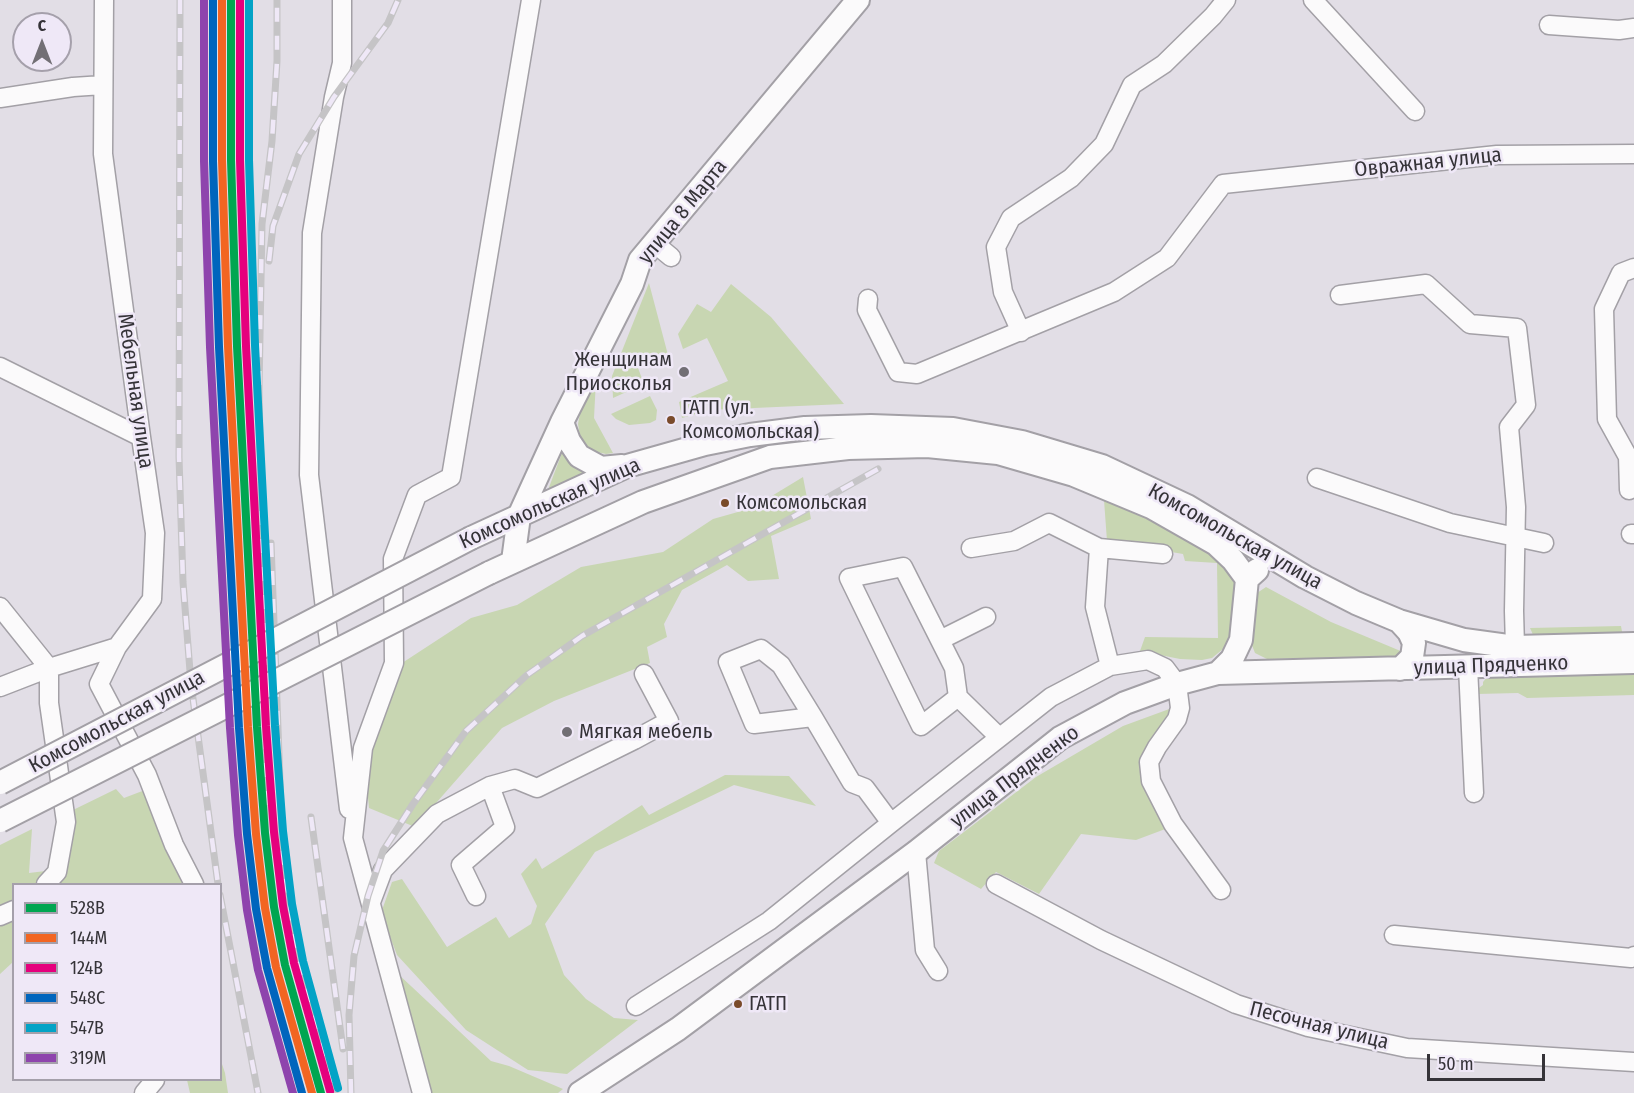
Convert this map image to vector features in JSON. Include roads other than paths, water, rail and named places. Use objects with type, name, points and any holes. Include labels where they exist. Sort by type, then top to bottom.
[{"type":"main road","name":"улица 8 Марта","points":[[513,561],[519,516],[562,422],[632,284],[640,260],[662,250],[858,0]]},
{"type":"main road","points":[[562,422],[569,441],[579,456],[602,468],[627,466]]},
{"type":"main road","name":"Комсомольская улица","points":[[0,783],[471,538],[627,466],[705,444],[805,428],[871,426],[953,429],[1022,442],[1102,466],[1186,506],[1278,562],[1356,603],[1400,621]]},
{"type":"main road","name":"Комсомольская улица","points":[[0,821],[513,561],[643,502],[770,457],[848,448],[927,446],[998,453],[1074,475],[1151,507],[1216,544],[1233,560],[1247,579]]},
{"type":"main road","points":[[1218,673],[1232,659],[1241,640],[1247,579],[1262,566],[1278,562]]},
{"type":"main road","points":[[1400,621],[1414,643],[1412,657],[1400,669]]},
{"type":"main road","name":"улица Прядченко","points":[[1400,621],[1464,640],[1515,647],[1634,644]]},
{"type":"main road","points":[[1241,640],[1247,660],[1262,672]]},
{"type":"main road","name":"улица Прядченко","points":[[580,1093],[678,1029],[916,852],[1060,738],[1125,703],[1177,684],[1218,673],[1634,662]]},
{"type":"street","name":"Мебельная улица","points":[[104,0],[103,154],[155,532],[152,599],[117,647],[99,684],[147,775],[174,845],[193,883]]},
{"type":"street","points":[[342,0],[342,63],[334,97],[312,233],[309,475],[353,838],[422,1093]]},
{"type":"street","points":[[353,838],[363,748],[394,663],[393,559],[417,495],[452,477],[531,0]]},
{"type":"street","points":[[868,298],[867,310],[898,372],[917,374],[1021,332],[1003,292],[996,247],[1011,218],[1071,178],[1104,144],[1132,86],[1164,64],[1226,0]]},
{"type":"street","points":[[1313,0],[1415,111]]},
{"type":"street","points":[[1549,25],[1619,30],[1634,28]]},
{"type":"street","points":[[0,98],[73,87],[103,86]]},
{"type":"street","name":"Овражная улица","points":[[1021,332],[1114,292],[1167,258],[1223,184],[1497,155],[1634,154]]},
{"type":"street","points":[[1629,490],[1628,457],[1607,419],[1604,309],[1621,273],[1634,268]]},
{"type":"street","points":[[1340,295],[1426,284],[1470,324],[1517,328],[1526,405],[1509,427],[1516,507],[1515,647]]},
{"type":"street","points":[[0,367],[141,437]]},
{"type":"street","points":[[1317,478],[1450,523],[1544,543]]},
{"type":"street","points":[[971,548],[1014,540],[1049,523],[1099,548],[1163,554]]},
{"type":"street","points":[[1099,548],[1095,607],[1110,666]]},
{"type":"street","points":[[958,697],[921,726],[849,578],[903,567],[954,668],[958,697],[999,737]]},
{"type":"street","points":[[0,607],[49,668],[49,703],[66,822],[57,872],[48,883]]},
{"type":"street","points":[[940,640],[986,617]]},
{"type":"street","points":[[0,687],[49,668],[117,647]]},
{"type":"street","points":[[813,717],[754,724],[728,662],[761,649],[781,664],[813,717],[852,783],[865,788],[891,822]]},
{"type":"street","points":[[636,1006],[769,921],[1051,697],[1110,666],[1148,660],[1165,668],[1177,684],[1180,708],[1177,719],[1149,762],[1151,781],[1173,824],[1221,890]]},
{"type":"street","points":[[1468,667],[1474,793]]},
{"type":"street","points":[[371,902],[383,870],[437,814],[490,786],[515,779],[537,788],[669,721],[644,674]]},
{"type":"street","points":[[476,896],[461,865],[506,827],[490,786]]},
{"type":"street","points":[[916,852],[925,950],[938,971]]},
{"type":"street","name":"Песочная улица","points":[[996,884],[1101,940],[1236,1004],[1308,1027],[1407,1048],[1634,1062]]},
{"type":"street","points":[[1394,935],[1631,958],[1634,956]]},
{"type":"street","points":[[144,1093],[154,1081]]},
{"type":"railway","points":[[180,0],[179,457],[183,582],[191,684],[218,883]]},
{"type":"railway","points":[[265,833],[266,715],[259,391],[262,224],[272,141],[277,61],[277,0]]},
{"type":"railway","points":[[269,261],[273,226],[299,154],[334,97],[388,23],[398,0]]},
{"type":"railway","points":[[351,1093],[349,1015],[354,956],[368,896],[383,851],[413,804],[466,731],[527,675],[582,636],[878,469]]},
{"type":"railway","points":[[271,543],[283,861],[299,964],[335,1093]]},
{"type":"railway","points":[[311,817],[343,1049]]},
{"type":"railway","points":[[222,905],[258,1093]]},
{"type":"place","name":"Женщинам Приосколья","points":[[684,372]]},
{"type":"place","name":"ГАТП (ул. Комсомольская)","points":[[671,420]]},
{"type":"place","name":"Комсомольская","points":[[725,503]]},
{"type":"place","name":"Мягкая мебель","points":[[567,732]]},
{"type":"place","name":"ГАТП","points":[[738,1004]]}]
